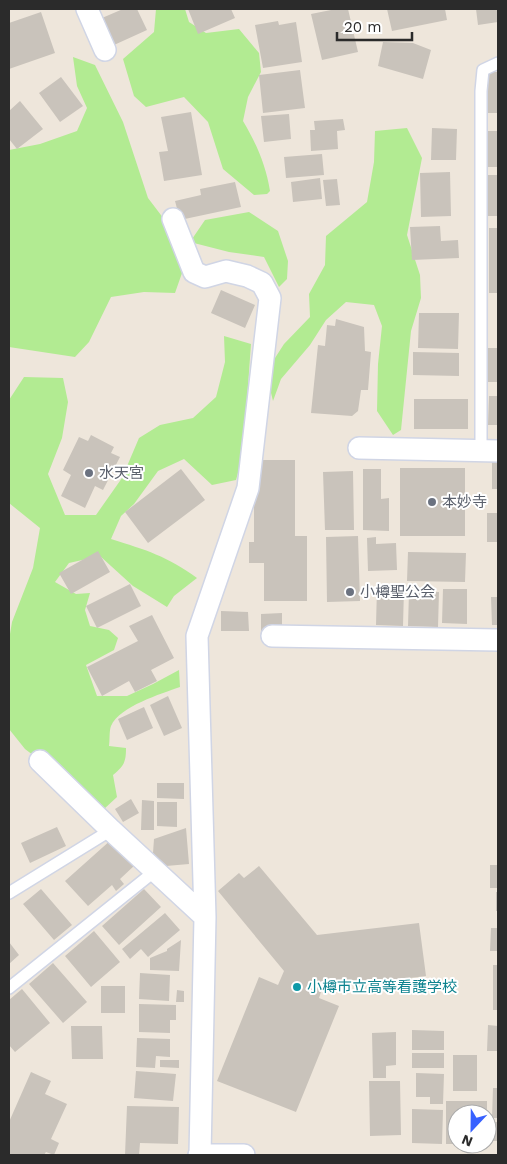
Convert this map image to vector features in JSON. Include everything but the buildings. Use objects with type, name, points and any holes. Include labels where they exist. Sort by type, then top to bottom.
[{"type":"street","points":[[87,9],[104,50]]},
{"type":"street","points":[[173,219],[194,272],[205,277],[226,271],[247,276],[262,283],[270,298],[248,488],[197,636],[201,653],[205,917],[200,1155],[244,1155]]},
{"type":"street","points":[[358,448],[490,451]]},
{"type":"street","points":[[272,636],[498,640]]},
{"type":"street","points":[[40,761],[110,830],[205,917]]},
{"type":"lane","points":[[490,451],[481,91],[483,70],[498,63]]},
{"type":"lane","points":[[9,893],[110,830]]},
{"type":"lane","points":[[9,988],[155,871]]},
{"type":"green space","points":[[156,9],[185,9],[189,22],[206,33],[239,29],[259,53],[261,72],[248,97],[243,121],[263,163],[270,191],[267,194],[254,195],[223,169],[208,122],[184,97],[146,107],[134,96],[123,59],[154,32]]},
{"type":"green space","points":[[73,57],[95,65],[123,122],[148,198],[167,223],[177,245],[182,273],[175,293],[144,292],[111,297],[89,342],[75,357],[9,347],[9,150],[40,144],[77,131],[87,108],[77,86]]},
{"type":"green space","points":[[407,128],[422,158],[407,235],[420,275],[421,298],[411,331],[401,430],[393,435],[377,411],[378,364],[382,326],[374,305],[346,302],[326,320],[310,345],[281,379],[273,401],[266,372],[284,344],[310,317],[309,294],[325,265],[326,236],[367,202],[374,162],[375,131]]},
{"type":"green space","points":[[249,212],[278,231],[288,261],[287,279],[279,287],[264,257],[229,252],[190,242],[205,220]]},
{"type":"green space","points":[[224,336],[251,344],[243,455],[236,480],[212,485],[184,459],[158,471],[134,504],[121,516],[111,539],[156,554],[197,578],[174,596],[167,607],[133,586],[100,556],[69,563],[55,582],[76,594],[90,593],[85,610],[90,626],[109,630],[118,638],[114,650],[86,665],[97,696],[127,696],[179,670],[180,687],[152,697],[123,712],[111,726],[109,746],[126,748],[126,753],[124,763],[113,775],[117,797],[104,809],[25,749],[9,729],[9,640],[12,622],[33,568],[40,528],[9,503],[9,400],[24,377],[63,378],[68,402],[62,438],[48,474],[65,515],[96,515],[122,478],[139,438],[160,425],[193,418],[216,397],[225,362]]},
{"type":"place","name":"水天宮","points":[[89,473]]},
{"type":"place","name":"本妙寺","points":[[432,502]]},
{"type":"place","name":"小樽聖公会","points":[[350,592]]},
{"type":"place","name":"小樽市立高等看護学校","points":[[297,987]]}]
